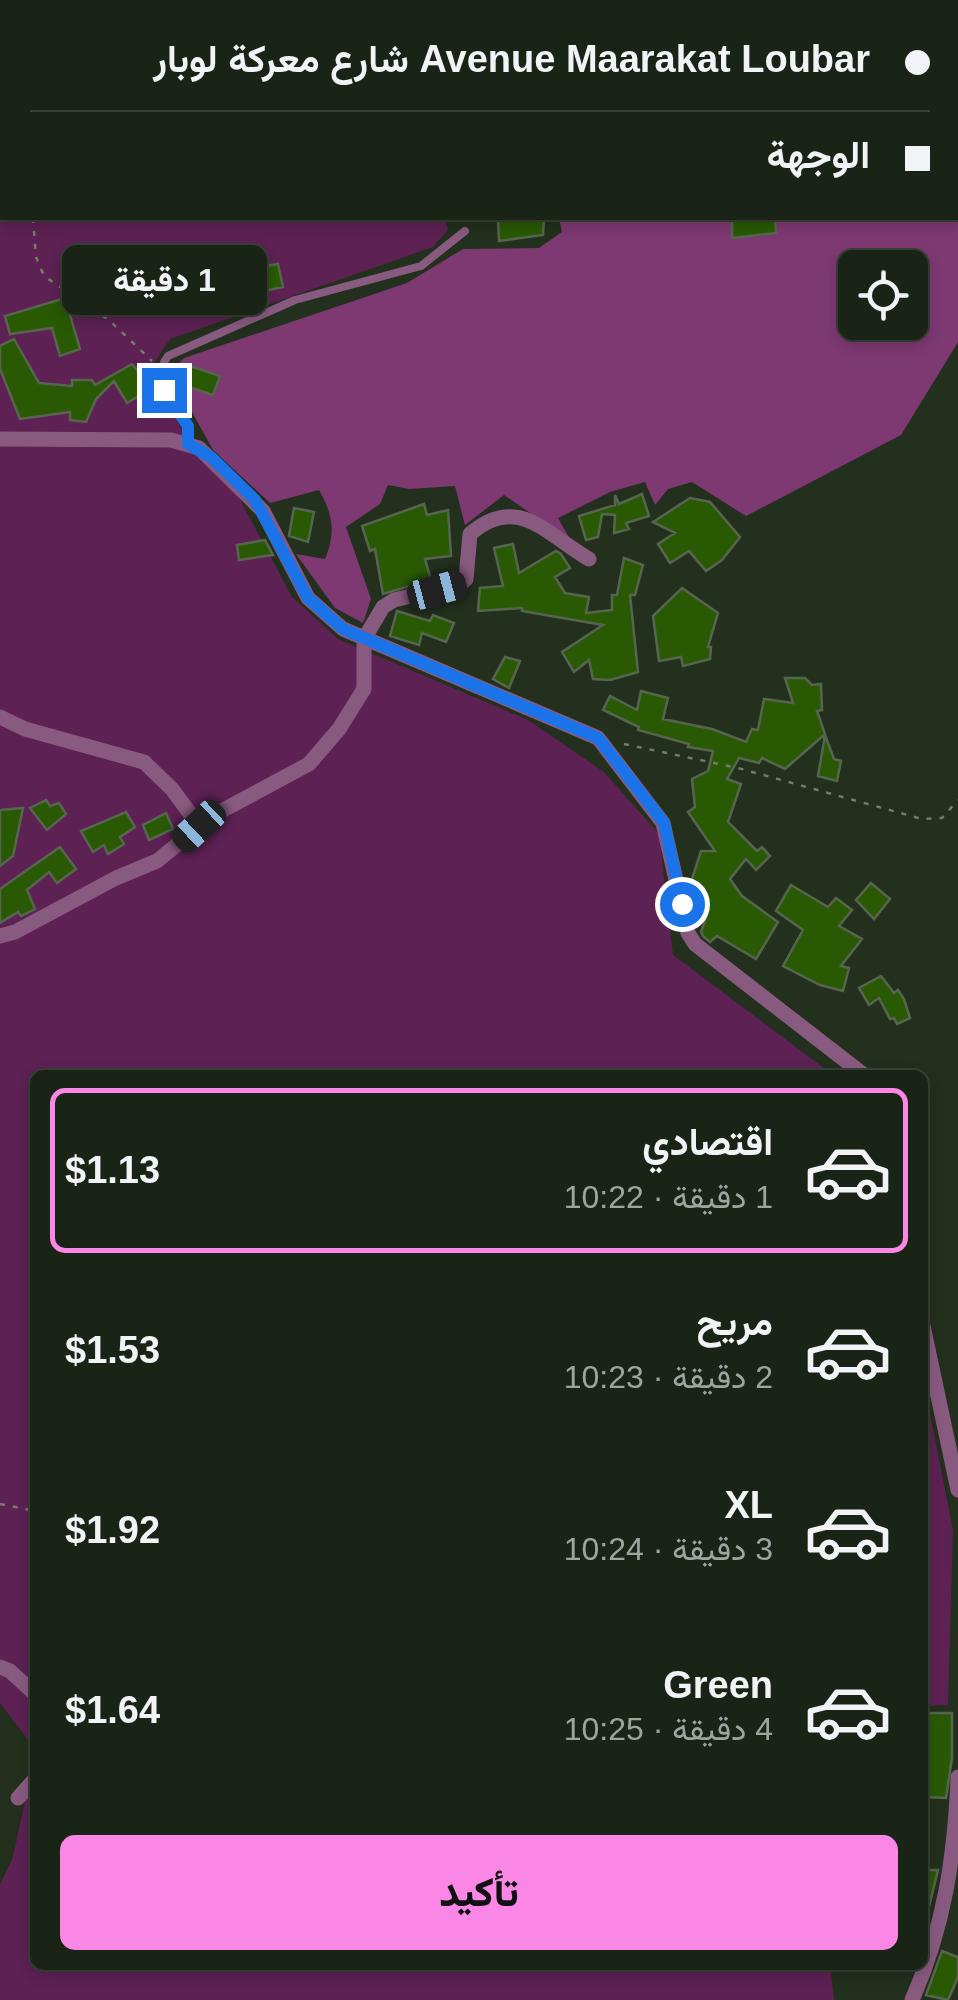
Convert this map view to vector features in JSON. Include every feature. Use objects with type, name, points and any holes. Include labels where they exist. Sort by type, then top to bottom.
[{"type":"street","points":[[0,439],[171,440],[188,444],[212,458],[264,511],[301,587],[315,606],[343,629],[598,738],[664,823],[688,934],[694,944],[858,1070]]},
{"type":"street","points":[[0,936],[156,861],[226,808],[294,775],[325,748],[364,690],[364,639],[383,607],[466,579],[470,534],[500,516],[529,518],[589,558]]},
{"type":"street","points":[[0,718],[144,762],[172,789],[199,826]]},
{"type":"street","points":[[928,1349],[958,1490]]},
{"type":"street","points":[[0,1667],[30,1689]]},
{"type":"street","points":[[928,1961],[949,1886],[958,1777]]},
{"type":"street","points":[[18,1798],[30,1785]]},
{"type":"street","points":[[912,2000],[924,1970]]},
{"type":"lane","points":[[188,444],[188,426],[164,390],[161,367],[174,352],[272,309],[422,266],[466,231]]},
{"type":"path","points":[[33,220],[36,257],[44,276],[109,320],[137,350],[161,367]]},
{"type":"path","points":[[598,738],[738,768],[922,819],[942,818],[958,800]]},
{"type":"path","points":[[0,1504],[30,1510]]},
{"type":"shaded area","points":[[0,220],[446,220],[448,230],[433,247],[170,339],[153,365],[181,428],[238,496],[292,597],[338,639],[528,720],[604,772],[659,834],[673,955],[826,1070],[30,1070],[30,1742],[0,1703]]},
{"type":"shaded area","points":[[559,220],[958,220],[958,342],[901,435],[746,516],[692,482],[668,489],[655,505],[645,482],[610,492],[558,518],[571,541],[504,495],[465,525],[455,486],[409,489],[388,485],[380,504],[346,527],[371,599],[363,623],[335,608],[296,554],[325,559],[331,524],[319,490],[270,503],[213,450],[170,372],[184,358],[407,283],[463,249],[539,248],[562,232]]},
{"type":"shaded area","points":[[928,1403],[953,1530],[948,1705],[928,1706]]},
{"type":"shaded area","points":[[30,1777],[30,1970],[831,1970],[834,2000],[0,2000],[0,1885],[13,1857]]},
{"type":"building","points":[[498,220],[544,220],[543,235],[499,241]]},
{"type":"building","points":[[732,220],[775,220],[776,233],[732,238]]},
{"type":"building","points":[[278,264],[283,287],[254,293],[256,303],[228,309],[222,273]]},
{"type":"building","points":[[65,298],[80,349],[60,356],[52,328],[10,334],[5,316]]},
{"type":"building","points":[[14,339],[39,383],[72,386],[72,380],[92,380],[95,385],[132,364],[152,388],[127,403],[114,381],[96,399],[86,422],[70,420],[70,412],[20,419],[0,369],[0,346]]},
{"type":"building","points":[[187,365],[220,376],[213,395],[180,384]]},
{"type":"building","points":[[642,494],[649,516],[626,523],[629,529],[614,533],[615,515],[602,514],[598,537],[586,540],[579,516],[615,505],[615,495],[619,504]]},
{"type":"building","points":[[690,498],[710,502],[740,537],[722,560],[706,571],[689,551],[670,563],[658,544],[675,533],[653,522]]},
{"type":"building","points":[[424,504],[427,515],[448,510],[451,556],[425,559],[431,580],[383,594],[375,549],[370,551],[362,526]]},
{"type":"building","points":[[294,508],[314,512],[308,542],[289,536]]},
{"type":"building","points":[[265,540],[273,555],[239,560],[237,545]]},
{"type":"building","points":[[513,544],[519,573],[556,551],[561,554],[570,568],[555,577],[565,593],[589,597],[586,613],[612,610],[612,595],[617,595],[624,558],[643,565],[635,595],[630,595],[638,672],[610,680],[593,679],[589,660],[574,672],[562,652],[603,625],[522,608],[478,611],[480,588],[503,586],[494,548]]},
{"type":"building","points":[[682,588],[718,613],[708,647],[710,659],[683,666],[681,657],[659,661],[653,616]]},
{"type":"building","points":[[397,611],[430,621],[433,615],[454,623],[446,642],[422,633],[419,645],[390,636]]},
{"type":"building","points":[[505,657],[520,661],[509,688],[493,679]]},
{"type":"building","points":[[785,678],[805,678],[812,685],[821,684],[822,710],[817,711],[825,734],[785,769],[762,758],[759,763],[739,758],[727,779],[741,784],[728,822],[757,851],[762,847],[770,856],[756,870],[746,859],[730,879],[742,896],[778,922],[756,959],[717,936],[710,942],[703,936],[707,915],[693,903],[703,887],[691,882],[701,851],[715,851],[688,812],[695,807],[692,779],[708,771],[713,751],[638,730],[639,727],[603,710],[610,696],[637,710],[641,691],[668,698],[663,719],[712,729],[746,742],[752,729],[758,730],[764,699],[793,703]]},
{"type":"building","points":[[825,735],[834,759],[841,761],[837,781],[818,776]]},
{"type":"building","points":[[46,800],[50,806],[59,803],[66,814],[47,830],[30,808]]},
{"type":"building","points":[[23,808],[13,856],[0,866],[0,810]]},
{"type":"building","points":[[126,812],[135,827],[120,837],[124,844],[108,854],[104,845],[93,852],[81,831]]},
{"type":"building","points":[[166,813],[173,829],[149,840],[143,825]]},
{"type":"building","points":[[60,847],[76,869],[57,883],[49,872],[27,890],[35,909],[21,916],[18,912],[0,923],[0,889]]},
{"type":"building","points":[[871,883],[890,899],[874,919],[856,900]]},
{"type":"building","points":[[791,885],[828,907],[836,898],[852,910],[839,926],[862,939],[841,966],[849,968],[843,991],[820,985],[783,966],[803,930],[776,911]]},
{"type":"building","points":[[881,976],[894,993],[898,990],[910,1018],[897,1024],[879,998],[869,1005],[859,988]]},
{"type":"building","points":[[929,1713],[952,1713],[952,1758],[946,1798],[928,1797]]},
{"type":"building","points":[[928,1870],[938,1870],[928,1911]]},
{"type":"building","points":[[942,1951],[958,1957],[958,1977],[948,2000],[926,1995]]},
{"type":"route","points":[[164,390],[188,426],[188,444],[212,458],[264,511],[301,587],[324,614],[343,629],[378,646],[598,738],[664,823],[682,904]]}]
